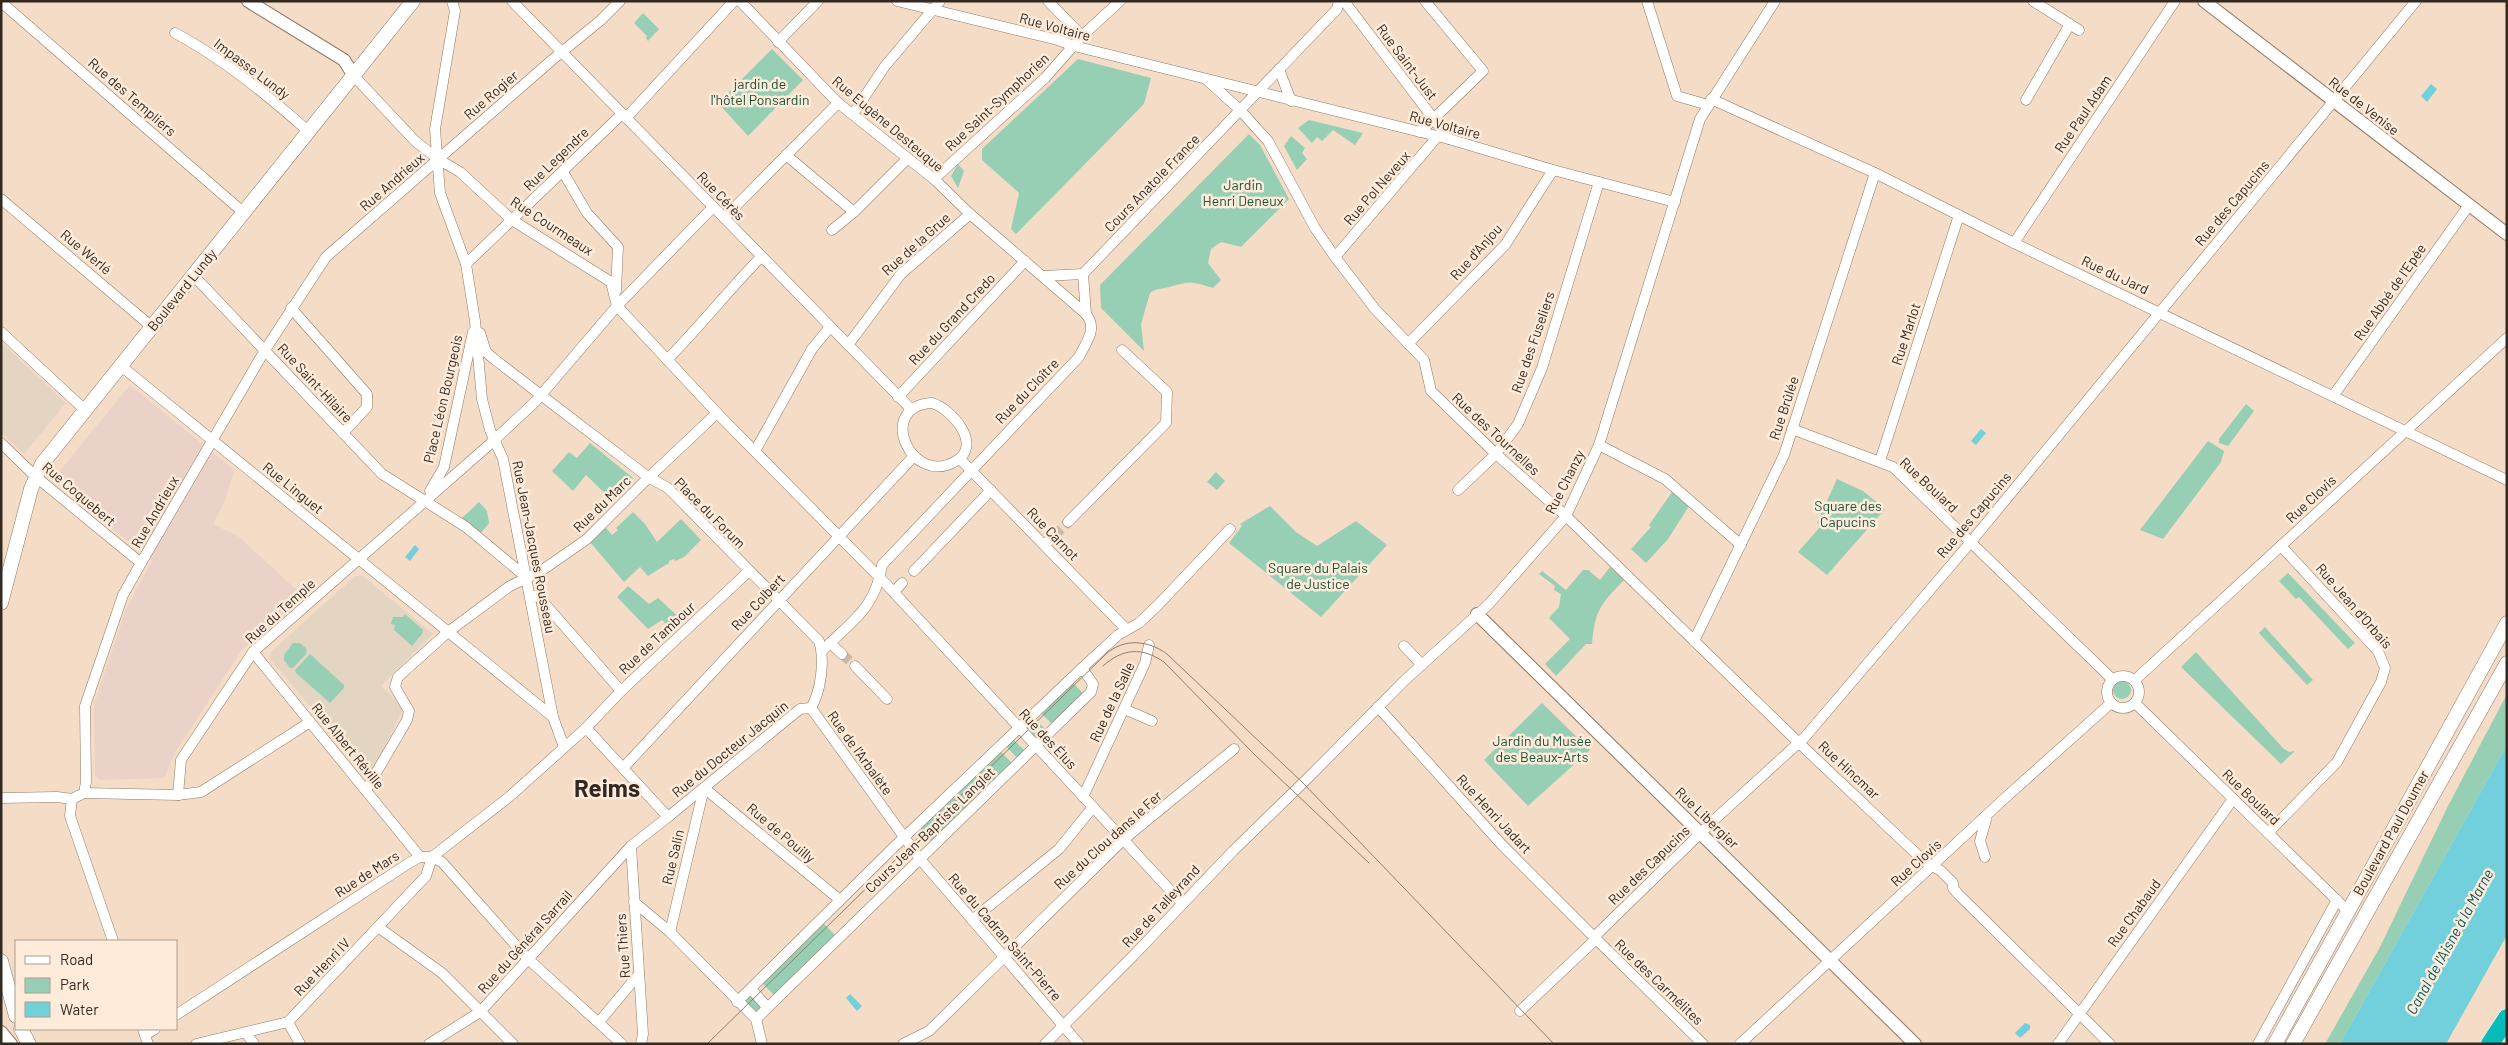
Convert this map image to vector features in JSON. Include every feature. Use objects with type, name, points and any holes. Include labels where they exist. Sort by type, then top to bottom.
[{"type":"highway","points":[[2490,1044],[2507,1018]]},
{"type":"main road","name":"Boulevard Lundy","points":[[1,603],[35,476],[42,464],[413,1]]},
{"type":"main road","name":"Boulevard Paul Doumer","points":[[2275,1044],[2507,623]]},
{"type":"main road","name":"Boulevard Paul Doumer","points":[[2293,1044],[2507,663]]},
{"type":"main road","points":[[1,960],[15,1012]]},
{"type":"main road","points":[[20,1030],[22,1044]]},
{"type":"main road","points":[[21,1030],[29,1044]]},
{"type":"street","points":[[248,1],[344,60],[354,76]]},
{"type":"street","name":"Rue Jean-Jacques Rousseau","points":[[452,1],[455,11],[435,129],[440,193],[466,264],[475,321],[482,399],[494,440],[503,459],[553,717],[564,747]]},
{"type":"street","name":"Rue Cérès","points":[[512,1],[911,409]]},
{"type":"street","name":"Rue Rogier","points":[[438,159],[561,52],[601,20],[620,1]]},
{"type":"street","name":"Rue Legendre","points":[[466,264],[624,116],[734,1]]},
{"type":"street","name":"Rue Eugène Desteuque","points":[[740,1],[838,103],[934,179],[970,214],[1086,314]]},
{"type":"street","points":[[778,42],[818,1]]},
{"type":"street","name":"Rue Voltaire","points":[[897,1],[1058,40],[1074,46],[1256,93],[1438,136],[1553,170],[1675,202]]},
{"type":"street","points":[[853,114],[885,66],[930,10],[940,1]]},
{"type":"street","points":[[1048,1],[1082,36]]},
{"type":"street","name":"Rue Saint-Symphorien","points":[[934,179],[1045,78],[1082,36],[1120,1]]},
{"type":"street","points":[[1420,132],[1483,71],[1425,1]]},
{"type":"street","name":"Rue du Jard","points":[[1647,1],[1677,96],[1709,102],[1875,173],[2014,243],[2507,480]]},
{"type":"street","name":"Rue Chanzy","points":[[1299,787],[1378,707],[1489,604],[1566,516],[1599,446],[1700,119],[1709,102],[1775,1]]},
{"type":"street","points":[[2033,1],[2079,30]]},
{"type":"street","name":"Rue Paul Adam","points":[[2014,243],[2175,1]]},
{"type":"street","name":"Rue de Venise","points":[[2204,1],[2507,234]]},
{"type":"street","name":"Rue des Capucins","points":[[1520,1011],[1702,834],[1713,821],[1800,743],[1970,542],[2416,1]]},
{"type":"street","name":"Rue des Templiers","points":[[1,2],[244,213]]},
{"type":"street","name":"Rue Saint-Just","points":[[1337,3],[1449,139]]},
{"type":"street","name":"Cours Anatole France","points":[[1083,274],[1279,69],[1337,3]]},
{"type":"street","points":[[2026,100],[2070,24]]},
{"type":"street","name":"Impasse Lundy","points":[[175,34],[221,62],[309,132]]},
{"type":"street","points":[[1279,69],[1291,101]]},
{"type":"street","name":"Rue Courmeaux","points":[[354,76],[411,137],[438,159],[460,172],[512,220],[605,277],[616,294]]},
{"type":"street","name":"Rue Voltaire","points":[[1206,80],[1240,110],[1268,141],[1315,228],[1335,257],[1375,308],[1424,360],[1431,390]]},
{"type":"street","points":[[724,218],[838,103]]},
{"type":"street","name":"Rue Pol Neveux","points":[[1335,257],[1438,136]]},
{"type":"street","points":[[786,155],[854,212]]},
{"type":"street","points":[[832,230],[854,212],[908,158]]},
{"type":"street","name":"Rue Andrieux","points":[[84,793],[86,782],[85,706],[124,596],[141,562],[264,350],[326,257],[438,159]]},
{"type":"street","name":"Rue d'Anjou","points":[[1408,344],[1505,245],[1553,170]]},
{"type":"street","points":[[563,172],[587,213],[618,247],[617,306],[717,413],[894,592],[902,583]]},
{"type":"street","name":"Rue Brûlée","points":[[1694,641],[1784,455],[1875,173]]},
{"type":"street","name":"Rue des Fuseliers","points":[[1458,490],[1496,454],[1518,424],[1542,368],[1599,182]]},
{"type":"street","name":"Rue Werlé","points":[[1,199],[152,327]]},
{"type":"street","name":"Rue Abbé de l'Epée","points":[[2333,396],[2469,204]]},
{"type":"street","points":[[541,395],[617,306],[713,207]]},
{"type":"street","name":"Rue de la Grue","points":[[848,345],[901,274],[970,214]]},
{"type":"street","name":"Rue Marlot","points":[[1880,462],[1959,215]]},
{"type":"street","points":[[667,360],[695,331],[720,299],[762,256]]},
{"type":"street","name":"Rue du Grand Credo","points":[[898,396],[1025,261]]},
{"type":"street","points":[[1044,276],[1083,274],[1086,314]]},
{"type":"street","name":"Rue Saint-Hilaire","points":[[194,276],[382,474],[466,527],[526,577]]},
{"type":"street","points":[[291,308],[367,394],[367,407],[344,433]]},
{"type":"street","name":"Rue du Cloître","points":[[880,577],[882,565],[1078,357],[1090,337],[1092,325],[1086,314]]},
{"type":"street","name":"Place Léon Bourgeois","points":[[424,500],[494,440],[541,395],[486,352],[475,321]]},
{"type":"street","name":"Place Léon Bourgeois","points":[[424,500],[444,467],[475,321]]},
{"type":"street","points":[[755,452],[812,349],[830,327]]},
{"type":"street","points":[[1,332],[85,410]]},
{"type":"street","name":"Rue Clovis","points":[[2135,680],[2507,338]]},
{"type":"street","points":[[1070,519],[1166,423],[1168,392],[1122,350]]},
{"type":"street","name":"Rue Linguet","points":[[121,366],[553,717]]},
{"type":"street","name":"Rue des Tournelles","points":[[1431,390],[1496,454],[1566,516]]},
{"type":"street","name":"Place du Forum","points":[[541,395],[648,477],[668,488],[818,641],[822,651]]},
{"type":"street","points":[[932,403],[942,406],[955,416],[962,428],[965,439],[965,450],[960,459],[944,466],[932,466],[923,463],[914,456],[906,446],[904,437],[905,417],[911,409],[922,404],[932,403]]},
{"type":"street","points":[[648,477],[717,413]]},
{"type":"street","name":"Rue Boulard","points":[[1792,429],[1893,467],[2112,680]]},
{"type":"street","name":"Rue Coquebert","points":[[1,443],[35,476],[141,562]]},
{"type":"street","points":[[1599,446],[1665,479],[1742,545]]},
{"type":"street","name":"Rue Colbert","points":[[623,768],[914,456]]},
{"type":"street","name":"Rue Carnot","points":[[960,459],[1126,629]]},
{"type":"street","name":"Rue du Marc","points":[[366,790],[408,720],[406,704],[395,687],[398,677],[448,632],[510,586],[541,571],[587,539],[648,477]]},
{"type":"street","points":[[914,571],[991,490]]},
{"type":"street","name":"Rue du Temple","points":[[178,795],[181,760],[253,652],[359,560],[424,500]]},
{"type":"street","name":"Rue Hincmar","points":[[1566,516],[1800,743],[1953,883],[1953,888],[1958,894],[2110,1044]]},
{"type":"street","name":"Cours Jean-Baptiste Langlet","points":[[737,1002],[904,838],[1082,668],[1126,629],[1141,621],[1230,529]]},
{"type":"street","points":[[1045,544],[1054,536]]},
{"type":"street","name":"Rue Jean d'Orbais","points":[[2268,833],[2337,762],[2381,682],[2385,668],[2378,651],[2281,546]]},
{"type":"street","name":"Rue de Tambour","points":[[564,747],[749,571]]},
{"type":"street","points":[[822,651],[859,616],[873,598],[880,577]]},
{"type":"street","name":"Rue des Élus","points":[[894,592],[1182,904]]},
{"type":"street","points":[[530,596],[538,596],[621,691]]},
{"type":"street","name":"Rue Libergier","points":[[1477,614],[1915,1044]]},
{"type":"street","points":[[830,643],[842,654]]},
{"type":"street","name":"Rue de la Salle","points":[[1083,797],[1148,658],[1149,645]]},
{"type":"street","points":[[1404,646],[1422,665]]},
{"type":"street","name":"Rue de l'Arbalète","points":[[822,651],[818,698],[811,708],[922,862]]},
{"type":"street","name":"Rue Albert Réville","points":[[253,652],[420,857]]},
{"type":"street","points":[[855,666],[887,699]]},
{"type":"street","name":"Cours Jean-Baptiste Langlet","points":[[756,1019],[922,862],[1091,692],[1094,684],[1082,668]]},
{"type":"street","points":[[2126,676],[2135,680],[2139,694],[2135,703],[2123,708],[2111,703],[2107,688],[2112,680],[2126,676]]},
{"type":"street","name":"Rue Clovis","points":[[1740,1044],[2111,703]]},
{"type":"street","name":"Rue Boulard","points":[[2135,703],[2348,911]]},
{"type":"street","name":"Rue Henri Jadart","points":[[1378,707],[1502,845],[1595,938]]},
{"type":"street","name":"Rue du Docteur Jacquin","points":[[631,846],[800,708],[811,708]]},
{"type":"street","points":[[1124,709],[1152,721]]},
{"type":"street","points":[[1,798],[57,797],[72,799],[84,793],[178,795],[201,792],[310,722]]},
{"type":"street","points":[[586,728],[668,817]]},
{"type":"street","points":[[564,747],[509,797],[432,856],[442,862],[527,958],[622,1044]]},
{"type":"street","name":"Rue du Clou dans le Fer","points":[[903,1044],[929,1031],[1123,840],[1234,749]]},
{"type":"street","name":"Rue de Talleyrand","points":[[1045,1044],[1299,787]]},
{"type":"street","name":"Rue de Pouilly","points":[[704,788],[840,900]]},
{"type":"street","name":"Rue Salin","points":[[670,932],[704,788]]},
{"type":"street","points":[[72,799],[70,816],[113,940]]},
{"type":"street","name":"Rue Chabaud","points":[[2058,1044],[2233,799]]},
{"type":"street","points":[[972,920],[1059,849],[1093,807]]},
{"type":"street","points":[[1985,857],[1980,836],[1988,815]]},
{"type":"street","name":"Rue Thiers","points":[[631,846],[643,1034],[641,1044]]},
{"type":"street","name":"Rue du Général Sarrail","points":[[429,1044],[480,1012],[527,958],[631,846]]},
{"type":"street","name":"Rue de Mars","points":[[178,1014],[420,857],[432,856]]},
{"type":"street","name":"Rue Henri IV","points":[[288,1022],[426,876],[432,856]]},
{"type":"street","name":"Rue du Cadran Saint-Pierre","points":[[922,862],[1079,1044]]},
{"type":"street","name":"Boulevard Paul Doumer","points":[[2258,1044],[2337,900]]},
{"type":"street","points":[[634,902],[670,932],[737,1002],[756,1019],[762,1044]]},
{"type":"street","points":[[378,928],[442,973],[514,1044]]},
{"type":"street","name":"Rue des Carmélites","points":[[1595,938],[1703,1044]]},
{"type":"street","points":[[599,1022],[639,974]]},
{"type":"street","points":[[751,989],[767,1007]]},
{"type":"street","points":[[196,1044],[288,1022],[300,1044]]},
{"type":"street","points":[[1,1032],[11,1044]]},
{"type":"street","points":[[246,1033],[254,1044]]},
{"type":"shaded area","points":[[1,342],[66,403],[24,454],[1,432]]},
{"type":"shaded area","points":[[130,385],[234,470],[225,501],[213,524],[239,537],[303,596],[241,651],[176,751],[164,778],[100,780],[95,775],[94,705],[126,609],[152,561],[55,481],[54,478]]},
{"type":"shaded area","points":[[355,576],[363,576],[433,634],[381,686],[402,705],[403,709],[373,771],[366,772],[270,659],[271,652]]},
{"type":"green space","points":[[643,13],[659,29],[648,41],[647,36],[634,23]]},
{"type":"green space","name":"jardin de l'hôtel Ponsardin","points":[[772,49],[803,80],[748,136],[718,103]]},
{"type":"green space","points":[[1078,59],[1151,78],[1144,104],[1016,234],[1011,229],[1019,193],[982,160],[982,149]]},
{"type":"green space","points":[[1309,120],[1363,133],[1355,145],[1333,130],[1322,141],[1317,137],[1312,143],[1298,128]]},
{"type":"green space","name":"Jardin Henri Deneux","points":[[1249,134],[1260,145],[1289,199],[1241,247],[1221,242],[1211,249],[1208,263],[1221,280],[1213,288],[1199,284],[1184,283],[1157,289],[1150,293],[1141,324],[1144,351],[1101,308],[1100,285]]},
{"type":"green space","points":[[1291,136],[1305,148],[1302,153],[1307,159],[1297,170],[1284,146]]},
{"type":"green space","points":[[958,164],[964,171],[958,188],[951,176]]},
{"type":"green space","points":[[2246,404],[2254,411],[2228,446],[2219,443],[2219,439]]},
{"type":"green space","points":[[2208,441],[2224,451],[2221,462],[2163,539],[2140,530]]},
{"type":"green space","points":[[590,443],[633,478],[613,501],[586,475],[573,491],[552,471],[569,452],[577,458]]},
{"type":"green space","points":[[1216,472],[1225,481],[1217,490],[1207,482]]},
{"type":"green space","name":"Square des Capucins","points":[[1837,479],[1863,491],[1885,509],[1827,575],[1798,552],[1820,527],[1817,523]]},
{"type":"green space","points":[[1672,492],[1689,506],[1668,539],[1646,563],[1631,549],[1651,527],[1649,525]]},
{"type":"green space","points":[[479,502],[487,511],[489,523],[480,534],[462,518]]},
{"type":"green space","name":"Square du Palais de Justice","points":[[1270,506],[1296,532],[1317,546],[1356,521],[1387,545],[1321,617],[1229,543],[1242,526],[1240,524]]},
{"type":"green space","points":[[633,512],[645,524],[657,542],[681,519],[701,540],[684,557],[675,561],[674,559],[669,561],[669,563],[648,576],[640,567],[624,582],[590,542],[606,528],[612,535],[618,530],[616,528]]},
{"type":"green space","points":[[1610,567],[1624,580],[1604,602],[1597,615],[1592,644],[1586,644],[1556,676],[1545,664],[1570,639],[1549,618],[1559,607],[1561,594],[1554,590],[1555,586],[1539,574],[1542,571],[1566,590],[1583,570],[1588,570],[1600,580]]},
{"type":"green space","points":[[2288,573],[2355,643],[2348,649],[2299,597],[2296,599],[2279,581]]},
{"type":"green space","points":[[628,586],[649,604],[658,598],[684,622],[672,629],[662,620],[648,629],[617,597]]},
{"type":"green space","points":[[405,614],[423,630],[412,646],[394,630],[395,625],[391,624],[393,617],[403,617]]},
{"type":"green space","points":[[2265,627],[2313,680],[2307,685],[2259,633]]},
{"type":"green space","points":[[293,643],[300,643],[307,649],[306,654],[293,668],[290,668],[284,660],[284,655]]},
{"type":"green space","points":[[2196,652],[2283,748],[2289,752],[2295,751],[2281,764],[2181,667]]},
{"type":"green space","points":[[310,654],[344,685],[344,688],[330,703],[296,673],[295,670]]},
{"type":"green space","points":[[1071,681],[1084,694],[1053,725],[1040,712]]},
{"type":"green space","points":[[2122,681],[2128,684],[2131,690],[2128,696],[2122,699],[2116,696],[2113,690],[2116,684]]},
{"type":"green space","points":[[2507,694],[2507,745],[2340,1044],[2325,1044],[2380,947],[2448,806]]},
{"type":"green space","name":"Jardin du Musée des Beaux-Arts","points":[[1542,703],[1590,750],[1528,806],[1484,760]]},
{"type":"green space","points":[[1033,717],[1046,730],[1036,740],[1023,727]]},
{"type":"green space","points":[[1012,738],[1025,751],[1018,759],[1005,745]]},
{"type":"green space","points":[[999,750],[1012,763],[932,842],[919,829]]},
{"type":"green space","points":[[822,922],[835,935],[774,995],[761,982]]},
{"type":"green space","points":[[748,994],[761,1007],[754,1014],[741,1001]]},
{"type":"water","points":[[2431,84],[2437,89],[2427,102],[2421,96]]},
{"type":"water","points":[[1981,429],[1986,433],[1976,445],[1971,441]]},
{"type":"water","points":[[415,545],[419,549],[410,561],[405,557]]},
{"type":"water","name":"Canal de l'Aisne à la Marne","points":[[2507,745],[2507,935],[2446,1044],[2340,1044]]},
{"type":"water","points":[[850,994],[862,1006],[857,1011],[846,998]]},
{"type":"water","points":[[2025,1023],[2030,1025],[2030,1029],[2020,1038],[2015,1033]]},
{"type":"tunnel","points":[[1054,536],[1068,522]]},
{"type":"tunnel","points":[[842,654],[855,666]]},
{"type":"tram line","points":[[707,1044],[1106,654],[1120,645],[1128,643],[1152,646],[1167,654],[1303,783],[1554,1044]]},
{"type":"tram line","points":[[1103,666],[1118,656],[1133,652],[1148,654],[1164,662],[1255,755],[1369,863]]},
{"type":"district","name":"Reims","points":[[607,789]]}]
